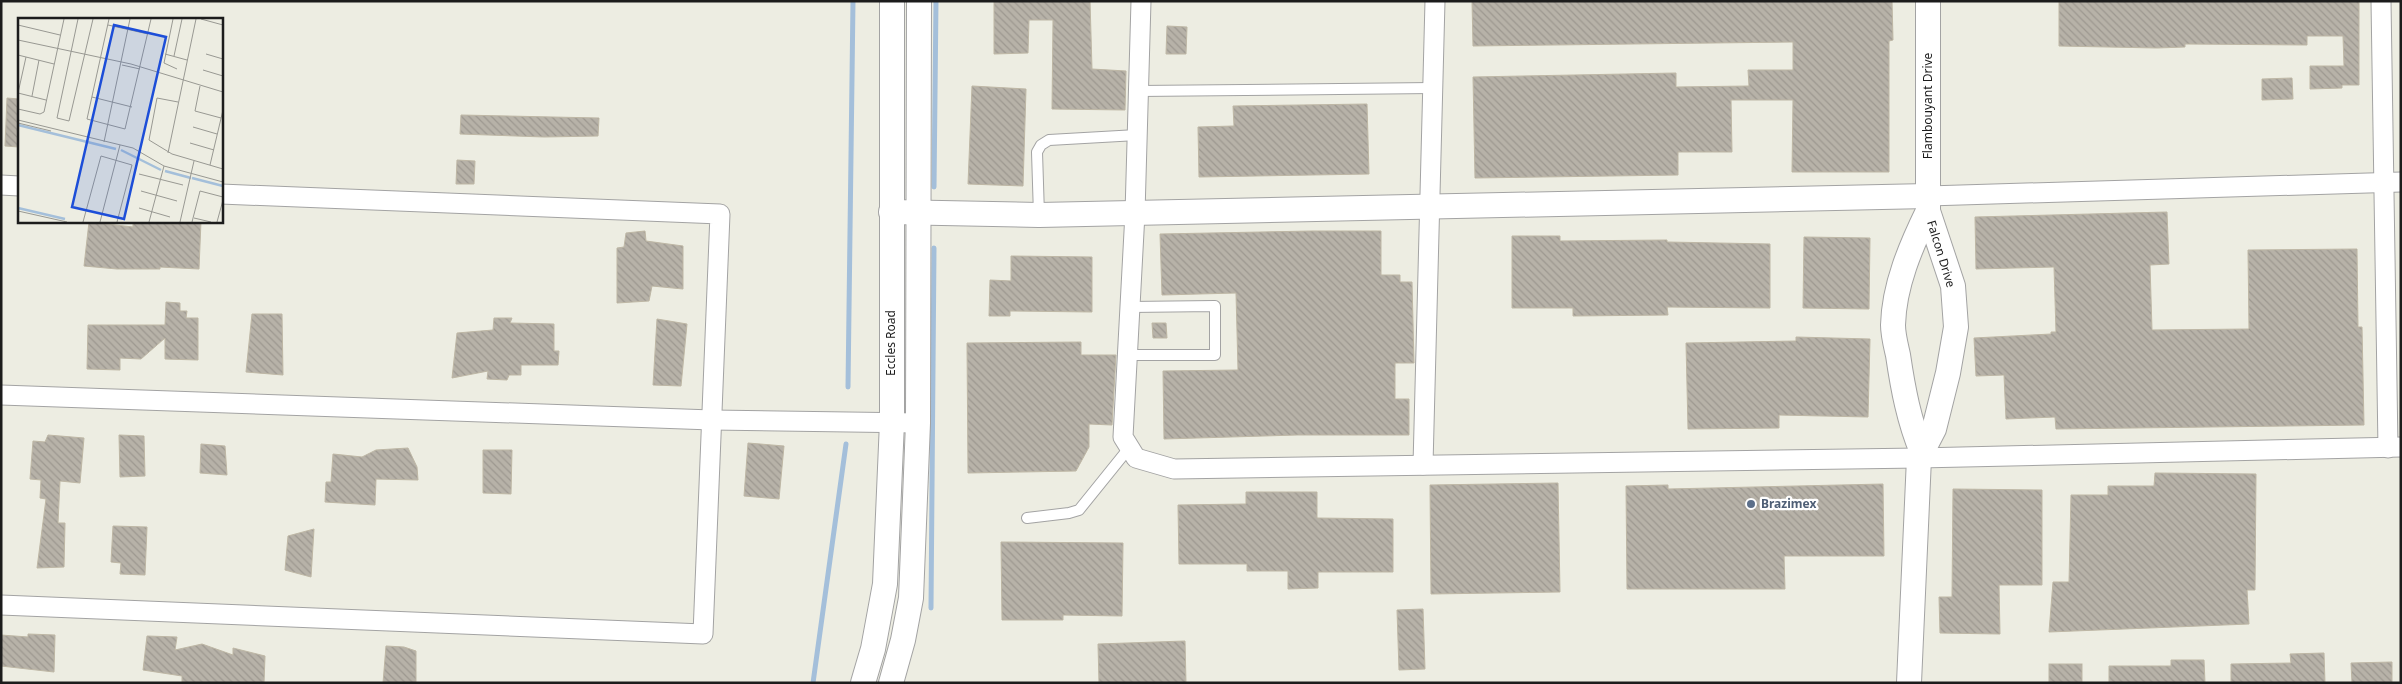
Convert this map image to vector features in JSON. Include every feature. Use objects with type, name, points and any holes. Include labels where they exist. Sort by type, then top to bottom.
[{"type":"street","name":"Eccles Road","points":[[863,683],[873,649],[885,584],[892,422],[890,212],[892,1]]},
{"type":"street","points":[[891,683],[903,640],[911,598],[918,423],[918,1]]},
{"type":"street","points":[[1141,1],[1135,213],[1129,355],[1123,437],[1128,448],[1136,458],[1174,469],[2394,447],[2392,182],[2381,1]]},
{"type":"street","points":[[1423,465],[1435,1]]},
{"type":"street","name":"Flambouyant Drive","points":[[1928,1],[1928,204]]},
{"type":"street","points":[[890,212],[1039,215],[1430,206],[1928,204],[2392,182]]},
{"type":"street","points":[[1,185],[18,186]]},
{"type":"street","points":[[1,605],[703,634],[720,214],[222,194]]},
{"type":"street","name":"Falcon Drive","points":[[1920,455],[1934,429],[1948,374],[1956,327],[1953,286],[1928,204]]},
{"type":"street","name":"Falcon Drive","points":[[1909,683],[1920,455],[1912,430],[1893,325],[1900,282],[1928,204]]},
{"type":"street","points":[[1,395],[712,420],[918,423]]},
{"type":"lane","points":[[1138,91],[1433,88]]},
{"type":"lane","points":[[1039,215],[1037,152],[1042,145],[1049,140],[1137,135]]},
{"type":"lane","points":[[1129,355],[1215,355],[1215,306],[1130,307]]},
{"type":"lane","points":[[1027,518],[1079,510],[1128,448]]},
{"type":"building","points":[[994,1],[1090,1],[1092,69],[1126,71],[1125,110],[1052,109],[1053,20],[1029,20],[1028,53],[994,54]]},
{"type":"building","points":[[1472,1],[1892,1],[1893,40],[1889,41],[1889,172],[1792,172],[1793,100],[1731,100],[1732,152],[1678,152],[1678,175],[1475,178],[1473,77],[1676,73],[1676,87],[1749,86],[1748,70],[1793,70],[1793,42],[1473,46]]},
{"type":"building","points":[[2059,1],[2359,1],[2359,85],[2342,85],[2342,88],[2310,89],[2310,66],[2344,66],[2343,36],[2307,36],[2307,45],[2185,44],[2185,47],[2157,48],[2059,46]]},
{"type":"building","points":[[1167,26],[1187,27],[1186,54],[1166,54]]},
{"type":"building","points":[[2292,78],[2293,99],[2262,100],[2262,79]]},
{"type":"building","points":[[972,86],[1026,89],[1023,186],[968,184]]},
{"type":"building","points":[[7,98],[18,99],[18,147],[5,146]]},
{"type":"building","points":[[1367,104],[1369,174],[1199,177],[1198,127],[1234,126],[1233,106]]},
{"type":"building","points":[[461,115],[599,118],[598,136],[544,137],[460,134]]},
{"type":"building","points":[[457,160],[475,161],[474,184],[456,184]]},
{"type":"building","points":[[2167,212],[2169,264],[2150,265],[2152,330],[2249,329],[2248,250],[2357,249],[2358,327],[2362,327],[2364,425],[2056,429],[2055,417],[2006,419],[2004,375],[1976,376],[1974,338],[2051,334],[2051,332],[2056,332],[2054,267],[1976,269],[1975,217]]},
{"type":"building","points":[[89,222],[133,227],[133,222],[175,224],[175,222],[201,222],[199,269],[160,267],[160,269],[117,269],[84,266]]},
{"type":"building","points":[[645,231],[646,241],[683,246],[683,289],[652,286],[649,301],[617,303],[617,248],[624,247],[626,233]]},
{"type":"building","points":[[1381,231],[1381,275],[1400,275],[1400,282],[1412,282],[1414,363],[1395,363],[1395,399],[1409,399],[1409,435],[1297,435],[1164,439],[1163,371],[1238,370],[1236,293],[1162,295],[1160,234]]},
{"type":"building","points":[[1512,236],[1560,236],[1560,241],[1667,240],[1667,242],[1770,244],[1770,308],[1667,307],[1668,315],[1573,316],[1573,308],[1512,308]]},
{"type":"building","points":[[1804,237],[1870,238],[1869,309],[1803,308]]},
{"type":"building","points":[[1011,256],[1092,257],[1092,312],[1010,311],[1010,316],[989,316],[990,280],[1011,281]]},
{"type":"building","points":[[166,302],[180,303],[180,311],[187,311],[186,318],[198,318],[198,360],[165,359],[165,338],[141,359],[120,358],[120,370],[87,369],[88,325],[165,325]]},
{"type":"building","points":[[252,314],[282,314],[283,375],[246,372]]},
{"type":"building","points":[[494,318],[512,318],[510,323],[554,324],[554,351],[559,351],[558,365],[521,365],[521,375],[509,375],[507,380],[487,379],[488,371],[452,378],[457,333],[493,330]]},
{"type":"building","points":[[657,319],[687,324],[681,386],[653,385]]},
{"type":"building","points":[[1152,323],[1166,323],[1167,338],[1153,338]]},
{"type":"building","points":[[1796,337],[1870,339],[1868,417],[1779,415],[1779,428],[1688,429],[1686,343],[1796,341]]},
{"type":"building","points":[[1081,342],[1081,355],[1116,355],[1112,425],[1089,424],[1089,447],[1076,471],[968,473],[967,343]]},
{"type":"building","points":[[48,435],[84,438],[80,483],[60,481],[58,523],[65,523],[64,567],[37,568],[46,499],[40,498],[41,480],[30,479],[33,441],[45,442]]},
{"type":"building","points":[[119,435],[144,436],[145,476],[120,477]]},
{"type":"building","points":[[748,443],[784,446],[779,499],[744,496]]},
{"type":"building","points":[[201,444],[225,446],[227,475],[200,473]]},
{"type":"building","points":[[408,448],[417,467],[418,480],[376,479],[375,505],[325,502],[326,482],[331,482],[333,454],[362,457],[376,450]]},
{"type":"building","points":[[483,450],[512,450],[511,494],[483,493]]},
{"type":"building","points":[[2155,473],[2256,474],[2255,590],[2247,590],[2249,624],[2049,632],[2053,582],[2069,582],[2071,495],[2108,495],[2108,486],[2154,486]]},
{"type":"building","points":[[1558,483],[1560,592],[1431,594],[1430,485]]},
{"type":"building","points":[[1883,484],[1884,556],[1784,556],[1785,589],[1627,589],[1626,486],[1668,485],[1668,489]]},
{"type":"building","points":[[1953,489],[2042,490],[2042,585],[1999,585],[2000,634],[1940,633],[1939,597],[1952,597]]},
{"type":"building","points":[[1246,492],[1317,492],[1317,518],[1393,519],[1393,572],[1318,572],[1318,588],[1288,589],[1288,571],[1247,571],[1247,564],[1179,564],[1178,505],[1246,504]]},
{"type":"building","points":[[113,526],[147,527],[145,575],[120,574],[121,563],[111,562]]},
{"type":"building","points":[[314,529],[311,577],[285,570],[288,536]]},
{"type":"building","points":[[1001,542],[1123,543],[1122,616],[1063,615],[1063,620],[1002,620]]},
{"type":"building","points":[[1423,609],[1425,669],[1399,670],[1397,610]]},
{"type":"building","points":[[28,634],[55,635],[54,672],[1,666],[1,635],[28,637]]},
{"type":"building","points":[[147,636],[177,637],[175,650],[202,644],[233,655],[233,648],[265,656],[264,683],[182,683],[182,676],[143,670]]},
{"type":"building","points":[[1185,641],[1186,683],[1099,683],[1098,644]]},
{"type":"building","points":[[386,646],[404,647],[416,651],[416,683],[383,683]]},
{"type":"building","points":[[2324,653],[2325,683],[2231,683],[2231,664],[2291,663],[2290,654]]},
{"type":"building","points":[[2171,660],[2204,660],[2205,683],[2109,683],[2109,666],[2171,666]]},
{"type":"building","points":[[2392,662],[2392,683],[2352,683],[2351,663]]},
{"type":"building","points":[[2049,664],[2082,664],[2082,683],[2049,683]]},
{"type":"waterway","points":[[848,387],[853,1]]},
{"type":"waterway","points":[[934,187],[936,1]]},
{"type":"waterway","points":[[931,608],[934,248]]},
{"type":"waterway","points":[[813,683],[846,444]]},
{"type":"place","name":"Brazimex","points":[[1751,504]]}]
